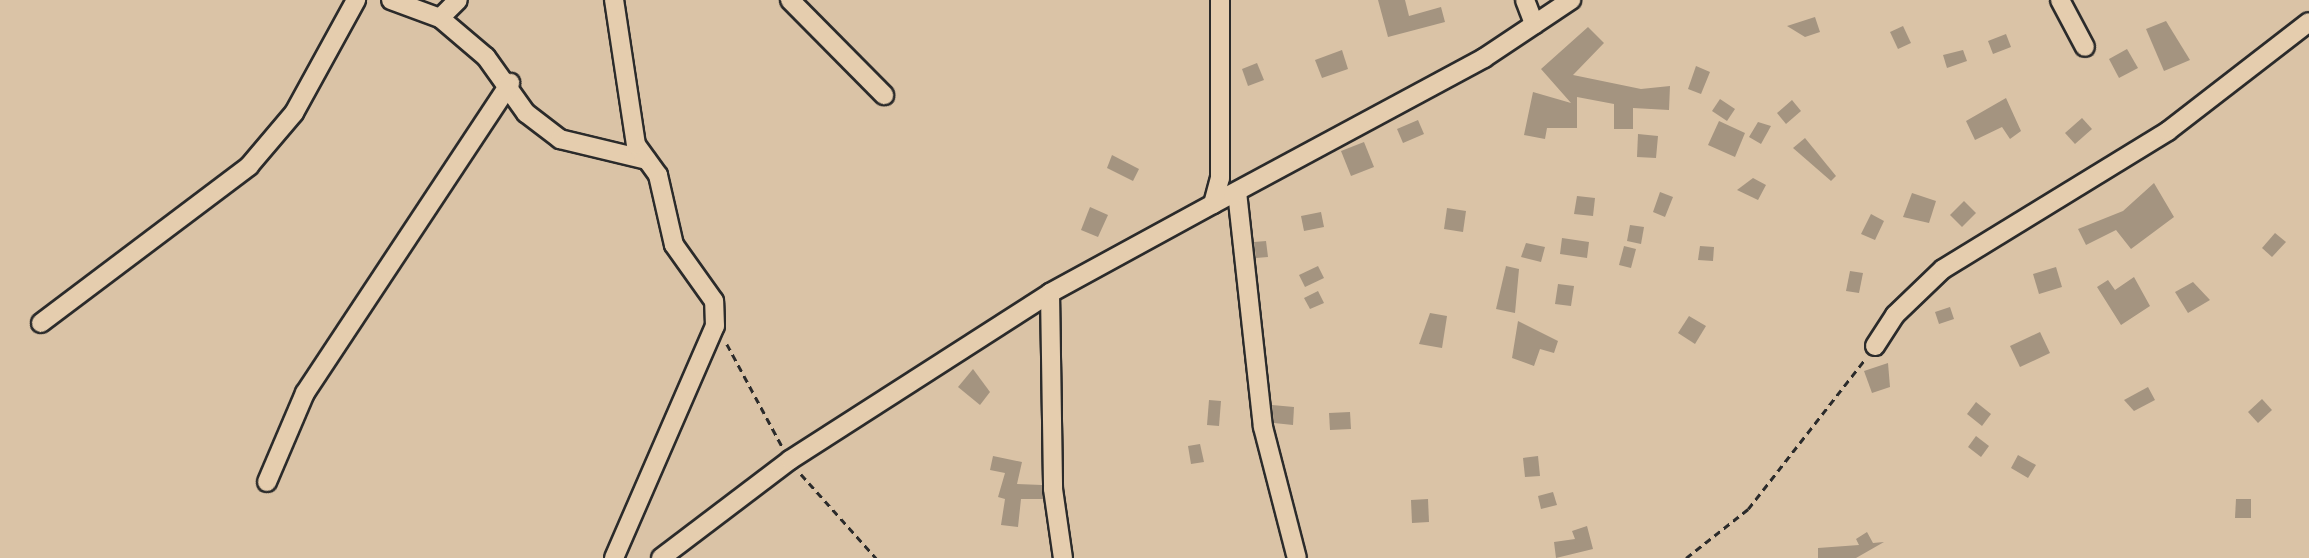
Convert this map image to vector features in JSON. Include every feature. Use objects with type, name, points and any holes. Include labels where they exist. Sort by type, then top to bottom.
[{"type":"street","points":[[41,324],[249,166],[294,113],[356,0]]},
{"type":"street","points":[[391,0],[440,18],[509,83],[526,113],[560,139],[647,160]]},
{"type":"street","points":[[440,18],[458,0]]},
{"type":"street","points":[[614,0],[636,145],[658,175],[674,245],[714,301],[715,326],[614,558]]},
{"type":"street","points":[[790,0],[884,95]]},
{"type":"street","points":[[1213,204],[1220,178],[1220,0]]},
{"type":"street","points":[[1525,0],[1534,24]]},
{"type":"street","points":[[661,558],[790,460],[1050,293],[1485,58],[1571,0]]},
{"type":"street","points":[[2060,0],[2085,47]]},
{"type":"street","points":[[1875,346],[1895,315],[1943,270],[2168,131],[2309,22]]},
{"type":"street","points":[[267,482],[306,393],[509,83]]},
{"type":"street","points":[[1237,192],[1263,427],[1297,558]]},
{"type":"street","points":[[1050,293],[1053,489],[1063,558]]},
{"type":"path","points":[[1686,558],[1748,509],[1875,346]]},
{"type":"building","points":[[1378,0],[1405,0],[1409,16],[1441,7],[1445,22],[1388,37]]},
{"type":"building","points":[[1815,17],[1820,32],[1805,37],[1787,26]]},
{"type":"building","points":[[2166,21],[2190,60],[2164,71],[2146,29]]},
{"type":"building","points":[[1903,26],[1911,43],[1898,49],[1890,32]]},
{"type":"building","points":[[1588,27],[1604,43],[1573,75],[1641,89],[1670,86],[1669,110],[1633,108],[1633,129],[1614,129],[1614,104],[1577,97],[1577,128],[1547,128],[1545,139],[1524,135],[1533,92],[1571,103],[1541,69]]},
{"type":"building","points":[[2006,34],[2011,47],[1993,54],[1988,41]]},
{"type":"building","points":[[2127,49],[2138,68],[2119,78],[2109,59]]},
{"type":"building","points":[[1342,50],[1348,69],[1322,78],[1315,60]]},
{"type":"building","points":[[1963,50],[1967,61],[1947,68],[1943,55]]},
{"type":"building","points":[[1257,63],[1264,80],[1248,86],[1242,69]]},
{"type":"building","points":[[1696,66],[1710,72],[1701,94],[1688,89]]},
{"type":"building","points":[[2006,98],[2021,131],[2010,139],[2002,127],[1975,140],[1966,121]]},
{"type":"building","points":[[1720,99],[1735,109],[1727,121],[1712,111]]},
{"type":"building","points":[[1792,100],[1801,111],[1786,124],[1777,113]]},
{"type":"building","points":[[2082,118],[2092,129],[2075,144],[2065,133]]},
{"type":"building","points":[[1418,120],[1424,134],[1403,143],[1397,129]]},
{"type":"building","points":[[1719,121],[1745,133],[1735,157],[1708,145]]},
{"type":"building","points":[[1758,122],[1771,126],[1761,144],[1749,137]]},
{"type":"building","points":[[1638,134],[1658,136],[1656,158],[1637,157]]},
{"type":"building","points":[[1805,138],[1836,176],[1831,181],[1793,148]]},
{"type":"building","points":[[1364,142],[1374,167],[1351,176],[1341,151]]},
{"type":"building","points":[[1112,155],[1139,169],[1133,181],[1107,168]]},
{"type":"building","points":[[1753,178],[1766,185],[1758,200],[1737,190]]},
{"type":"building","points":[[2154,183],[2174,217],[2131,249],[2116,230],[2086,245],[2078,229],[2123,211]]},
{"type":"building","points":[[1660,192],[1673,197],[1665,217],[1653,212]]},
{"type":"building","points":[[1912,193],[1936,201],[1929,223],[1903,217]]},
{"type":"building","points":[[1577,196],[1595,198],[1593,216],[1574,214]]},
{"type":"building","points":[[1964,201],[1976,213],[1962,227],[1950,215]]},
{"type":"building","points":[[1090,207],[1108,215],[1098,237],[1081,230]]},
{"type":"building","points":[[1447,208],[1466,211],[1463,232],[1444,229]]},
{"type":"building","points":[[1321,212],[1324,227],[1304,231],[1301,216]]},
{"type":"building","points":[[1871,214],[1884,221],[1875,240],[1861,234]]},
{"type":"building","points":[[1630,225],[1644,227],[1641,244],[1627,241]]},
{"type":"building","points":[[2275,233],[2286,242],[2272,257],[2262,248]]},
{"type":"building","points":[[1562,238],[1589,242],[1587,258],[1560,254]]},
{"type":"building","points":[[1266,241],[1268,257],[1256,258],[1254,242]]},
{"type":"building","points":[[1526,243],[1545,247],[1541,262],[1521,257]]},
{"type":"building","points":[[1624,246],[1636,249],[1631,268],[1619,265]]},
{"type":"building","points":[[1700,246],[1714,247],[1713,261],[1698,260]]},
{"type":"building","points":[[1318,266],[1324,278],[1305,287],[1299,275]]},
{"type":"building","points":[[1506,266],[1519,269],[1515,313],[1496,309]]},
{"type":"building","points":[[2056,267],[2062,287],[2039,294],[2033,274]]},
{"type":"building","points":[[1850,271],[1863,273],[1859,293],[1846,291]]},
{"type":"building","points":[[2134,277],[2150,306],[2121,325],[2097,287],[2108,280],[2115,290]]},
{"type":"building","points":[[2193,282],[2210,300],[2188,313],[2175,292]]},
{"type":"building","points":[[1558,284],[1574,286],[1571,306],[1555,304]]},
{"type":"building","points":[[1318,291],[1324,303],[1310,309],[1304,298]]},
{"type":"building","points":[[1950,307],[1954,319],[1939,324],[1935,312]]},
{"type":"building","points":[[1430,313],[1447,316],[1442,348],[1419,344]]},
{"type":"building","points":[[1689,316],[1706,326],[1695,344],[1678,333]]},
{"type":"building","points":[[1518,321],[1558,341],[1554,353],[1540,349],[1534,366],[1512,358]]},
{"type":"building","points":[[2040,332],[2050,353],[2020,367],[2010,346]]},
{"type":"building","points":[[1888,363],[1890,387],[1872,393],[1864,371]]},
{"type":"building","points":[[973,369],[990,392],[980,405],[958,387]]},
{"type":"building","points":[[2148,387],[2155,400],[2134,411],[2124,400]]},
{"type":"building","points":[[2262,399],[2272,410],[2258,423],[2248,412]]},
{"type":"building","points":[[1209,400],[1221,401],[1219,426],[1207,425]]},
{"type":"building","points":[[1976,402],[1991,414],[1982,426],[1967,414]]},
{"type":"building","points":[[1272,405],[1294,407],[1293,425],[1274,423]]},
{"type":"building","points":[[1350,412],[1351,429],[1330,430],[1329,413]]},
{"type":"building","points":[[1976,436],[1989,446],[1981,457],[1968,447]]},
{"type":"building","points":[[1200,444],[1204,462],[1191,464],[1188,446]]},
{"type":"building","points":[[2018,455],[2036,465],[2028,478],[2011,468]]},
{"type":"building","points":[[993,456],[1022,462],[1017,484],[1042,485],[1043,499],[1021,499],[1018,527],[1001,525],[1005,499],[998,497],[1005,473],[990,470]]},
{"type":"building","points":[[1538,456],[1540,476],[1525,477],[1523,458]]},
{"type":"building","points":[[1553,492],[1557,505],[1541,509],[1538,496]]},
{"type":"building","points":[[1428,499],[1429,522],[1412,523],[1411,500]]},
{"type":"building","points":[[2236,499],[2251,499],[2251,518],[2235,518]]},
{"type":"building","points":[[1587,526],[1593,549],[1556,558],[1554,542],[1575,539],[1572,531]]},
{"type":"building","points":[[1867,532],[1873,543],[1884,542],[1856,558],[1818,558],[1818,548],[1859,545],[1856,539]]}]
